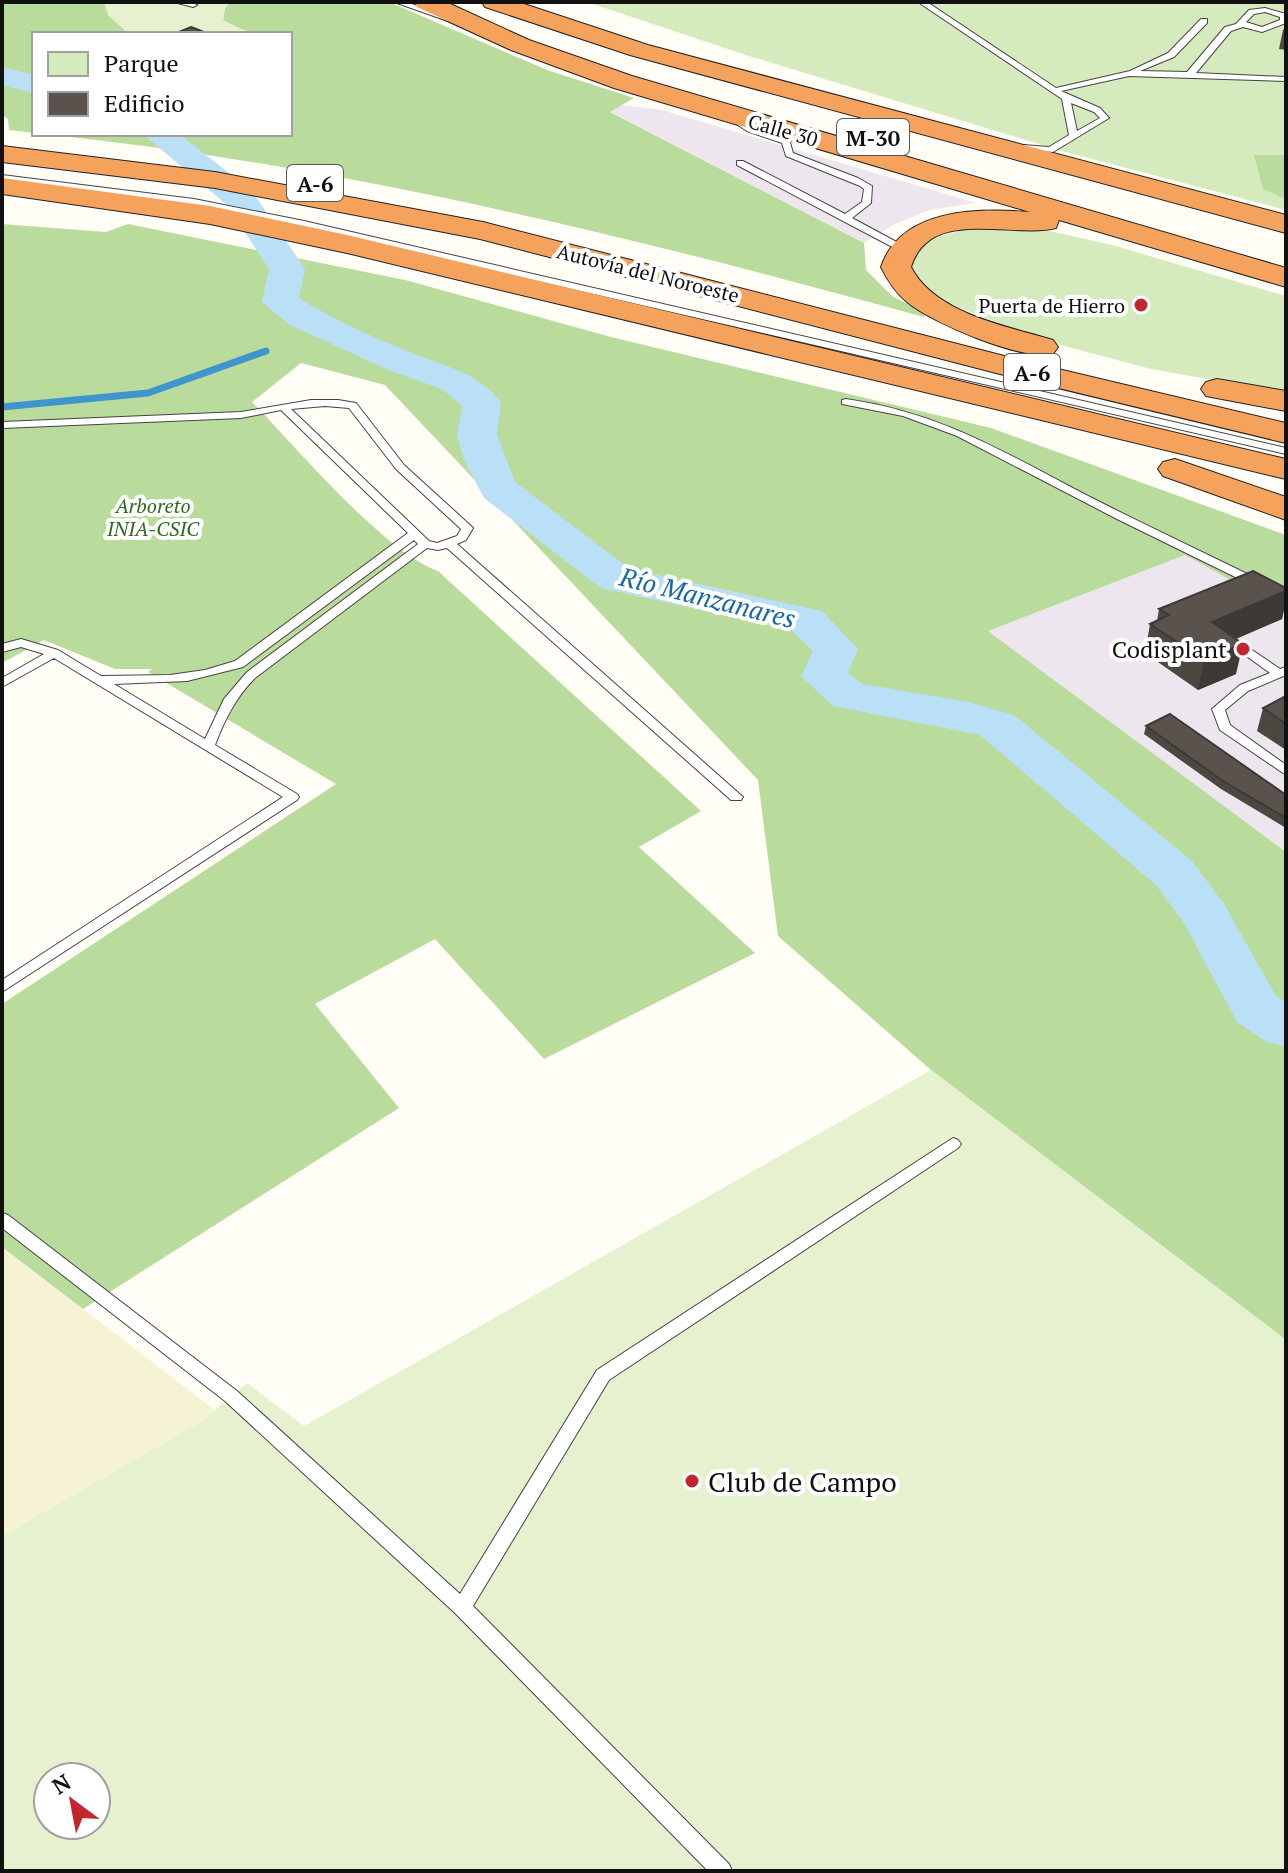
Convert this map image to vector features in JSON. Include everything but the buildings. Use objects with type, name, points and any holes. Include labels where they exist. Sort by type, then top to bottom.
[{"type":"highway","name":"Calle 30","points":[[426,2],[473,14],[638,69],[1286,255]]},
{"type":"highway","points":[[494,2],[639,50],[1286,225]]},
{"type":"highway","name":"Calle 30","points":[[473,14],[623,82],[1286,278]]},
{"type":"highway","name":"A-6","points":[[2,140],[124,161]]},
{"type":"highway","name":"Autovía del Noroeste","points":[[2,154],[124,161],[490,227],[718,292],[1286,433]]},
{"type":"highway","name":"Autovía del Noroeste","points":[[2,186],[81,196],[188,223],[432,264],[1286,469]]},
{"type":"highway","name":"Autovía del Noroeste","points":[[2,197],[81,196]]},
{"type":"highway","points":[[1286,278],[1077,226],[1036,220],[963,222],[925,232],[901,248],[897,257],[899,277],[918,297],[955,317],[1084,359],[1286,404]]},
{"type":"highway","points":[[432,264],[486,292],[1027,424],[1142,459],[1286,509]]},
{"type":"highway","points":[[779,306],[901,327],[1175,391],[1286,404]]},
{"type":"highway","points":[[938,402],[1109,454],[1286,520]]},
{"type":"lane","points":[[178,2],[193,5]]},
{"type":"lane","points":[[398,2],[473,14]]},
{"type":"lane","points":[[896,121],[1050,150],[1105,118],[1093,108],[1066,98],[922,2]]},
{"type":"lane","points":[[1265,10],[1284,16],[1284,21],[1267,29],[1250,29],[1243,24],[1240,23],[1252,12],[1265,10]]},
{"type":"lane","points":[[1056,90],[1126,74],[1171,55],[1204,21]]},
{"type":"lane","points":[[1191,73],[1228,29],[1243,24]]},
{"type":"lane","points":[[1126,74],[1191,73],[1245,80],[1286,79]]},
{"type":"lane","points":[[1066,98],[1074,136]]},
{"type":"lane","points":[[1070,110],[1093,108]]},
{"type":"lane","points":[[724,113],[750,129],[786,141],[789,154],[799,159],[863,182],[869,188],[866,203],[846,218]]},
{"type":"lane","points":[[1062,145],[1062,154],[1068,159],[1182,197]]},
{"type":"lane","points":[[740,163],[901,248]]},
{"type":"lane","points":[[2,178],[81,196]]},
{"type":"lane","points":[[432,264],[1286,451]]},
{"type":"lane","points":[[2,425],[241,415],[283,407],[338,402],[358,410],[400,467],[467,528],[462,538],[451,545],[438,547],[425,544],[283,407]]},
{"type":"lane","points":[[846,402],[876,405],[957,429],[1063,487],[1286,598]]},
{"type":"lane","points":[[99,680],[165,682],[216,673],[239,664],[414,534]]},
{"type":"lane","points":[[208,746],[220,714],[234,692],[251,675],[425,544]]},
{"type":"lane","points":[[451,545],[736,797]]},
{"type":"lane","points":[[2,648],[21,643],[54,653],[292,797],[2,987]]},
{"type":"lane","points":[[1249,652],[1282,672]]},
{"type":"lane","points":[[2,683],[54,653]]},
{"type":"lane","points":[[1282,672],[1244,688],[1218,709],[1224,727],[1286,771]]},
{"type":"lane","points":[[462,1607],[603,1375],[953,1144]]},
{"type":"lane","points":[[2,1219],[231,1396],[462,1607],[722,1871]]},
{"type":"shaded area","points":[[620,105],[662,110],[976,203],[929,210],[895,224],[864,243],[609,111]]},
{"type":"shaded area","points":[[1185,555],[1286,611],[1286,852],[988,631]]},
{"type":"shaded area","points":[[2,1247],[215,1410],[202,1421],[2,1536]]},
{"type":"green space","points":[[2,2],[104,2],[109,15],[127,32],[32,32],[32,133],[9,130],[8,119],[2,115]]},
{"type":"green space","points":[[104,2],[230,2],[225,8],[223,20],[247,32],[127,32],[108,15]]},
{"type":"green space","points":[[230,2],[389,2],[547,70],[634,98],[610,112],[864,243],[866,270],[892,296],[925,313],[924,317],[706,259],[487,207],[266,164],[60,136],[292,136],[292,32],[239,29],[223,20],[225,8]]},
{"type":"green space","points":[[587,2],[1286,2],[1286,210],[1062,151],[749,56]]},
{"type":"green space","points":[[1254,155],[1286,155],[1286,199],[1263,189]]},
{"type":"green space","name":"Arboreto INIA-CSIC","points":[[2,224],[106,232],[128,224],[405,280],[611,337],[991,428],[1286,535],[1286,611],[1185,555],[988,631],[1286,852],[1286,1340],[931,1070],[778,936],[758,780],[385,385],[301,363],[252,402],[367,521],[416,560],[438,571],[701,811],[639,847],[755,953],[544,1059],[435,939],[315,1004],[399,1108],[83,1309],[2,1247],[2,1004],[336,784],[148,672],[152,669],[115,669],[44,640],[2,663]]},
{"type":"green space","points":[[1027,226],[1112,245],[1286,296],[1286,393],[1151,369],[1038,339],[940,300],[909,271],[911,253],[938,238],[966,230]]},
{"type":"green space","name":"Club de Campo","points":[[931,1070],[1286,1340],[1286,1871],[2,1871],[2,1536],[202,1421],[247,1383],[304,1426]]},
{"type":"waterway","name":"Río Manzanares","points":[[2,76],[32,84]]},
{"type":"waterway","name":"Río Manzanares","points":[[162,136],[240,198],[287,269],[280,302],[303,317],[404,363],[456,381],[482,403],[477,435],[484,460],[498,489],[616,579],[806,620],[836,649],[824,676],[849,696],[968,716],[997,725],[1174,873],[1206,916],[1256,1009],[1286,1028]]},
{"type":"waterway","name":"Río Manzanares","points":[[322,333],[338,331]]},
{"type":"waterway","points":[[2,407],[148,393],[266,351]]},
{"type":"place","name":"Puerta de Hierro","points":[[1141,305]]},
{"type":"place","name":"Codisplant","points":[[1243,649]]},
{"type":"place","name":"Club de Campo","points":[[692,1481]]}]
